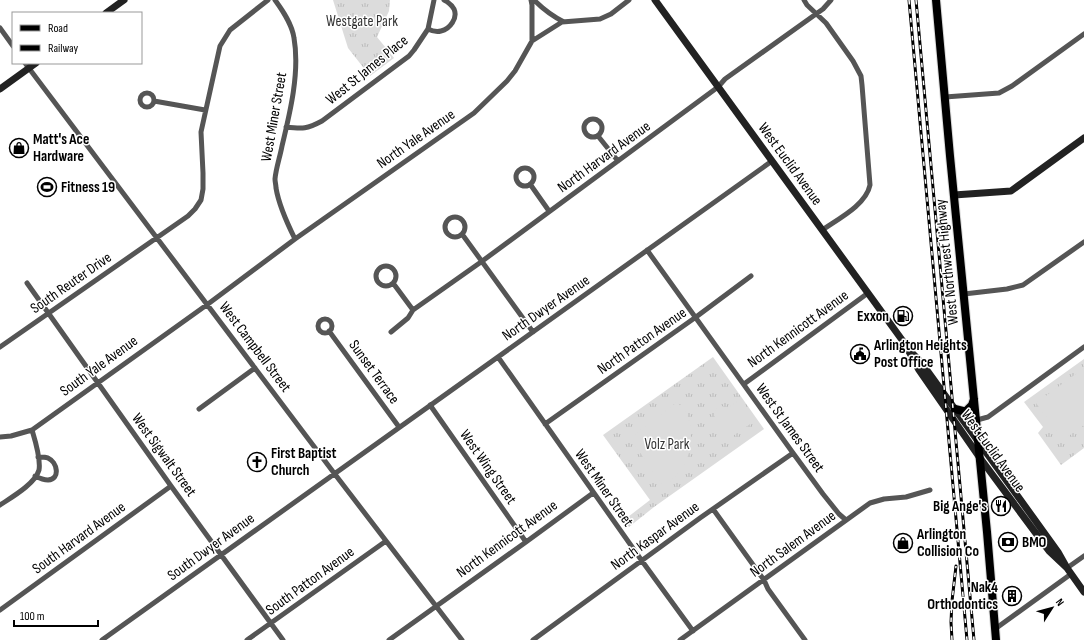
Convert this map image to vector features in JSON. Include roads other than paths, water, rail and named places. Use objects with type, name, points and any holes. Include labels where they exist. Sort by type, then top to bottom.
[{"type":"main road","points":[[107,12],[124,0]]},
{"type":"main road","name":"West Euclid Avenue","points":[[655,0],[868,294],[905,344],[921,362],[1058,552],[1084,592]]},
{"type":"main road","name":"West Northwest Highway","points":[[936,0],[977,420],[996,640]]},
{"type":"main road","points":[[0,89],[27,66]]},
{"type":"main road","points":[[954,195],[1011,191],[1084,138]]},
{"type":"main road","name":"West Euclid Avenue","points":[[905,344],[919,370],[980,458],[1049,551],[1069,571]]},
{"type":"main road","points":[[955,409],[966,411],[972,405],[974,396]]},
{"type":"street","name":"South Reuter Drive","points":[[0,347],[188,216],[195,209],[201,200],[202,189],[203,173],[201,132],[220,46],[230,30],[268,0]]},
{"type":"street","name":"West Miner Street","points":[[275,0],[282,9],[289,23],[294,37],[296,55],[295,75],[275,180],[282,211],[294,239]]},
{"type":"street","name":"West St James Place","points":[[286,128],[303,129],[311,127],[322,121],[409,56],[422,40],[428,29],[434,0]]},
{"type":"street","points":[[428,29],[436,32],[442,31],[452,24],[455,17],[455,10],[444,0]]},
{"type":"street","points":[[531,0],[532,41]]},
{"type":"street","points":[[534,0],[554,17],[564,22]]},
{"type":"street","name":"North Yale Avenue","points":[[208,304],[294,239],[474,113],[507,81],[515,71],[532,41],[562,22],[600,19],[611,14],[629,0]]},
{"type":"street","points":[[804,0],[826,22],[855,64],[861,76],[870,185],[869,190],[860,204],[822,230]]},
{"type":"street","name":"North Harvard Avenue","points":[[391,332],[408,318],[413,310],[481,262],[718,87],[725,79],[817,13],[831,0]]},
{"type":"street","points":[[0,28],[12,45]]},
{"type":"street","points":[[945,97],[999,92],[1012,86],[1084,34]]},
{"type":"street","name":"West Campbell Street","points":[[27,66],[462,640]]},
{"type":"street","points":[[154,101],[205,110]]},
{"type":"street","points":[[598,136],[618,161]]},
{"type":"street","name":"North Dwyer Avenue","points":[[334,473],[772,161]]},
{"type":"street","points":[[530,184],[549,211]]},
{"type":"street","points":[[462,234],[532,332]]},
{"type":"street","points":[[964,294],[1008,289],[1023,285],[1084,242]]},
{"type":"street","name":"West St James Street","points":[[647,250],[823,494],[839,514],[846,520]]},
{"type":"street","name":"North Patton Avenue","points":[[545,424],[696,317],[751,276]]},
{"type":"street","name":"West Sigwalt Street","points":[[27,283],[171,486],[283,640]]},
{"type":"street","points":[[392,283],[413,310]]},
{"type":"street","name":"North Kennicott Avenue","points":[[744,384],[868,294]]},
{"type":"street","name":"South Yale Avenue","points":[[0,437],[11,436],[32,430],[208,304]]},
{"type":"street","name":"Sunset Terrace","points":[[329,331],[399,427]]},
{"type":"street","points":[[977,420],[988,417],[1084,348]]},
{"type":"street","name":"West Miner Street","points":[[498,357],[593,493],[693,631]]},
{"type":"street","points":[[199,409],[255,368]]},
{"type":"street","name":"West Wing Street","points":[[430,405],[526,542]]},
{"type":"street","points":[[0,505],[20,491],[35,476],[39,469],[32,430]]},
{"type":"street","name":"North Kaspar Avenue","points":[[533,640],[713,509],[793,453]]},
{"type":"street","points":[[35,476],[47,480],[51,479],[55,476],[57,470],[55,463],[48,458],[38,457]]},
{"type":"street","name":"South Dwyer Avenue","points":[[102,640],[334,473]]},
{"type":"street","name":"South Harvard Avenue","points":[[0,610],[171,486]]},
{"type":"street","name":"North Salem Avenue","points":[[680,640],[870,503],[884,499],[906,498],[930,490]]},
{"type":"street","name":"North Kennicott Avenue","points":[[389,640],[435,606],[437,607],[593,493]]},
{"type":"street","points":[[713,509],[805,640]]},
{"type":"street","name":"South Patton Avenue","points":[[247,640],[386,541]]},
{"type":"street","points":[[995,629],[1069,571],[1084,556]]},
{"type":"railway","points":[[909,0],[967,640]]},
{"type":"railway","points":[[916,0],[974,640]]},
{"type":"railway","points":[[952,640],[952,601],[956,566]]},
{"type":"place","name":"Matt's Ace Hardware","points":[[19,148]]},
{"type":"place","name":"Fitness 19","points":[[47,187]]},
{"type":"place","name":"Exxon","points":[[903,316]]},
{"type":"place","name":"Arlington Heights Post Office","points":[[860,354]]},
{"type":"place","name":"First Baptist Church","points":[[257,462]]},
{"type":"place","name":"Big Ange's","points":[[1001,506]]},
{"type":"place","name":"BMO","points":[[1008,542]]},
{"type":"place","name":"Arlington Collision Co","points":[[903,543]]},
{"type":"place","name":"Nak4 Orthodontics","points":[[1012,596]]},
{"type":"park label","name":"Westgate Park","points":[[362,21]]},
{"type":"park label","name":"Volz Park","points":[[667,444]]}]
